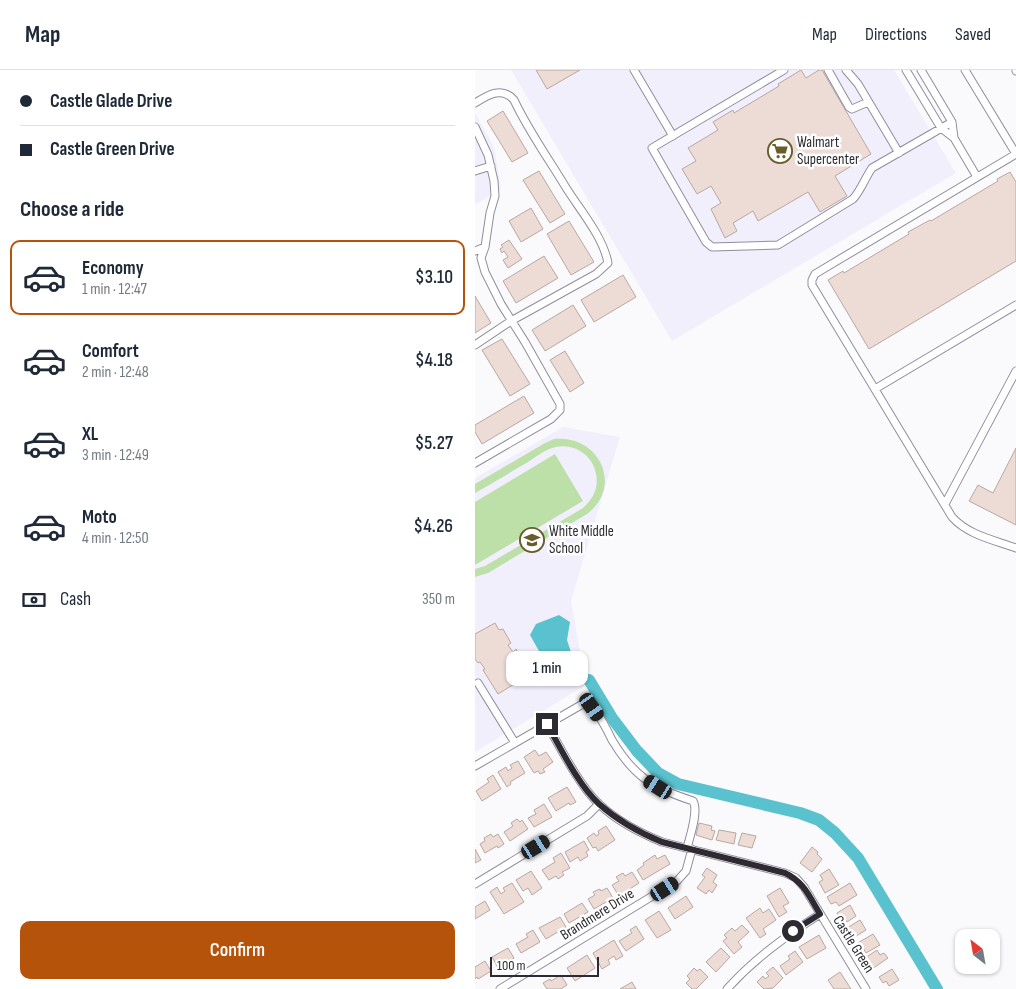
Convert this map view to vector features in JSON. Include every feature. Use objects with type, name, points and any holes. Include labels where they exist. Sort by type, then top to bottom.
[{"type":"street","points":[[634,70],[673,136]]},
{"type":"street","points":[[784,70],[652,148],[706,242],[712,247],[778,245],[853,199],[859,194],[872,168],[952,122]]},
{"type":"street","points":[[827,70],[849,107],[852,109],[857,108],[868,102]]},
{"type":"street","points":[[846,70],[858,84],[899,153]]},
{"type":"street","points":[[907,70],[941,128],[954,138],[977,177]]},
{"type":"street","points":[[921,70],[952,122],[954,138]]},
{"type":"street","points":[[965,70],[1016,154],[815,274],[812,285],[952,517],[967,530],[1016,548]]},
{"type":"street","points":[[475,104],[491,94],[501,92],[509,95],[514,100],[532,133],[589,222],[607,256],[608,263],[601,270],[511,321],[475,345]]},
{"type":"street","points":[[475,127],[483,142],[491,166],[495,196],[481,258],[485,272],[511,321],[561,404],[560,410],[551,419],[475,464]]},
{"type":"street","points":[[475,171],[491,166]]},
{"type":"street","points":[[475,251],[485,247]]},
{"type":"street","points":[[875,389],[1016,305]]},
{"type":"street","points":[[945,504],[1016,370]]},
{"type":"street","points":[[477,680],[515,743]]},
{"type":"street","name":"Brandmere Drive","points":[[500,989],[677,881],[686,871],[690,849],[695,811],[693,801],[658,787],[633,770],[589,704],[581,705],[547,724]]},
{"type":"street","points":[[475,766],[547,724]]},
{"type":"street","name":"Castle Green","points":[[547,724],[574,770],[599,804],[623,822],[649,837],[785,873],[796,878],[804,887],[866,989]]},
{"type":"street","points":[[475,884],[587,816],[599,804]]},
{"type":"street","points":[[727,989],[748,967],[780,940],[820,914]]},
{"type":"shaded area","points":[[511,70],[894,70],[956,173],[672,341]]},
{"type":"shaded area","points":[[475,113],[495,151],[501,189],[475,205]]},
{"type":"shaded area","name":"White Middle School","points":[[563,427],[620,437],[571,601],[586,685],[475,752],[475,478]]},
{"type":"green space","points":[[554,439],[570,440],[583,445],[594,453],[601,464],[605,477],[604,490],[598,503],[587,514],[488,573],[475,577],[475,569],[485,566],[583,508],[590,501],[596,489],[597,479],[594,467],[582,452],[563,446],[545,451],[475,493],[475,484]]},
{"type":"green space","points":[[555,454],[583,501],[475,565],[475,502]]},
{"type":"water","points":[[559,615],[570,622],[567,640],[571,652],[548,667],[530,635],[536,624]]},
{"type":"building","points":[[536,70],[580,70],[547,89]]},
{"type":"building","name":"Walmart Supercenter","points":[[801,70],[806,78],[822,70],[871,154],[835,176],[847,196],[820,212],[808,192],[758,221],[753,211],[733,223],[737,231],[725,238],[711,209],[721,203],[711,186],[697,194],[682,169],[696,161],[688,148],[718,130],[713,122],[733,110],[734,113],[779,86],[778,84]]},
{"type":"building","points":[[503,111],[528,153],[512,162],[487,121]]},
{"type":"building","points":[[539,171],[565,214],[550,223],[523,180]]},
{"type":"building","points":[[1010,172],[1016,182],[1016,261],[869,349],[828,280],[843,271],[844,273],[909,234],[908,232],[931,221]]},
{"type":"building","points":[[531,208],[543,229],[521,242],[509,221]]},
{"type":"building","points":[[569,221],[594,262],[571,275],[547,234]]},
{"type":"building","points":[[509,240],[522,259],[508,268],[503,260],[508,257],[500,249],[503,247],[501,245]]},
{"type":"building","points":[[544,256],[558,278],[516,303],[503,281]]},
{"type":"building","points":[[623,275],[636,297],[594,322],[581,300]]},
{"type":"building","points":[[475,296],[491,323],[475,333]]},
{"type":"building","points":[[573,305],[586,326],[545,351],[532,330]]},
{"type":"building","points":[[502,339],[530,384],[510,396],[482,350]]},
{"type":"building","points":[[565,351],[584,383],[570,392],[550,360]]},
{"type":"building","points":[[524,396],[534,413],[482,444],[475,432],[475,425]]},
{"type":"building","points":[[1016,448],[1016,525],[969,501],[978,485],[993,493]]},
{"type":"building","points":[[495,623],[499,630],[503,629],[511,643],[508,645],[513,652],[516,649],[519,655],[517,656],[529,675],[498,694],[483,670],[485,669],[475,659],[475,634]]},
{"type":"building","points":[[535,750],[539,756],[546,752],[553,762],[543,769],[545,772],[540,774],[538,771],[534,773],[524,757]]},
{"type":"building","points":[[518,761],[525,773],[510,782],[511,784],[507,787],[498,772],[506,767],[508,771],[512,768],[510,765]]},
{"type":"building","points":[[493,775],[501,789],[482,801],[476,791],[489,782],[487,779]]},
{"type":"building","points":[[567,787],[576,802],[570,805],[569,803],[556,811],[548,798]]},
{"type":"building","points":[[544,804],[552,817],[534,827],[528,818],[536,814],[534,810]]},
{"type":"building","points":[[517,819],[520,822],[522,820],[528,829],[510,841],[504,832],[513,826],[511,823]]},
{"type":"building","points":[[699,823],[712,826],[711,830],[715,831],[712,840],[696,835]]},
{"type":"building","points":[[606,826],[615,840],[598,851],[596,847],[593,848],[587,838],[594,833],[596,836],[599,834],[598,831]]},
{"type":"building","points":[[719,830],[736,833],[734,844],[716,840]]},
{"type":"building","points":[[742,833],[756,836],[752,848],[738,845]]},
{"type":"building","points":[[491,834],[493,837],[498,834],[504,844],[485,853],[480,844],[485,841],[484,838]]},
{"type":"building","points":[[584,841],[589,850],[586,852],[588,856],[580,861],[578,857],[570,862],[565,852]]},
{"type":"building","points":[[812,847],[822,859],[812,872],[800,863]]},
{"type":"building","points":[[475,849],[481,860],[475,863]]},
{"type":"building","points":[[561,853],[570,868],[562,872],[564,875],[558,879],[556,876],[549,880],[542,870],[555,862],[553,858]]},
{"type":"building","points":[[655,855],[657,859],[665,855],[670,864],[643,880],[637,870],[644,865],[643,863]]},
{"type":"building","points":[[707,868],[717,875],[713,882],[717,885],[712,893],[709,890],[706,894],[697,888],[705,877],[702,875]]},
{"type":"building","points":[[829,869],[839,885],[825,893],[819,882],[823,880],[820,875]]},
{"type":"building","points":[[531,871],[542,888],[532,895],[528,888],[523,891],[516,880]]},
{"type":"building","points":[[632,872],[639,883],[619,896],[612,885],[619,881],[616,877],[623,873],[625,876]]},
{"type":"building","points":[[512,883],[524,902],[504,914],[490,892],[497,887],[501,894],[505,891],[503,888]]},
{"type":"building","points":[[850,883],[857,895],[839,906],[836,902],[831,904],[827,897]]},
{"type":"building","points":[[607,888],[613,898],[594,909],[588,899],[595,895],[593,892]]},
{"type":"building","points":[[780,888],[789,903],[783,906],[787,912],[779,917],[767,896]]},
{"type":"building","points":[[686,896],[693,907],[675,919],[668,908]]},
{"type":"building","points":[[485,901],[490,910],[475,919],[475,907]]},
{"type":"building","points":[[582,903],[588,912],[569,923],[564,914]]},
{"type":"building","points":[[850,905],[856,916],[847,922],[844,917],[840,919],[837,913]]},
{"type":"building","points":[[760,908],[763,913],[769,909],[776,920],[763,929],[766,934],[760,938],[746,918]]},
{"type":"building","points":[[659,911],[671,930],[657,938],[645,920]]},
{"type":"building","points":[[560,917],[566,927],[546,939],[539,928]]},
{"type":"building","points":[[860,920],[866,930],[853,938],[847,928]]},
{"type":"building","points":[[742,925],[749,932],[738,942],[742,947],[734,954],[723,941],[727,938],[724,935],[732,928],[735,931]]},
{"type":"building","points":[[636,926],[644,939],[626,951],[619,941],[632,933],[630,930]]},
{"type":"building","points":[[533,930],[540,942],[521,953],[516,944],[528,937],[526,934]]},
{"type":"building","points":[[873,934],[880,945],[866,953],[863,948],[860,950],[856,944]]},
{"type":"building","points":[[819,935],[826,948],[807,959],[799,947]]},
{"type":"building","points":[[614,940],[623,956],[616,960],[614,956],[608,960],[610,964],[602,969],[593,953]]},
{"type":"building","points":[[508,948],[514,958],[498,968],[492,957]]},
{"type":"building","points":[[721,948],[730,957],[716,972],[706,962]]},
{"type":"building","points":[[877,950],[880,955],[884,953],[888,958],[872,969],[865,958]]},
{"type":"building","points":[[795,951],[803,962],[786,975],[780,966],[790,959],[788,956]]},
{"type":"building","points":[[587,955],[595,968],[575,981],[567,968]]},
{"type":"building","points":[[485,961],[491,971],[475,979],[475,967]]},
{"type":"building","points":[[773,967],[783,978],[773,988],[764,989],[757,982],[763,976],[765,979],[769,976],[766,973]]},
{"type":"building","points":[[694,968],[697,971],[700,969],[708,977],[696,989],[692,989],[686,983],[690,979],[687,976]]},
{"type":"building","points":[[892,969],[899,980],[889,986],[886,981],[883,983],[879,977]]},
{"type":"building","points":[[840,972],[851,989],[834,989],[828,980]]},
{"type":"building","points":[[561,975],[567,985],[561,989],[547,989],[543,983]]},
{"type":"building","points":[[632,982],[636,989],[620,989]]},
{"type":"waterway","points":[[589,680],[612,718],[637,751],[658,773],[678,784],[800,813],[819,820],[835,833],[858,858],[937,989]]},
{"type":"place","name":"Walmart Supercenter","points":[[780,151]]},
{"type":"place","name":"White Middle School","points":[[532,540]]},
{"type":"route","points":[[547,724],[583,784],[599,804],[623,822],[662,842],[785,873],[796,878],[804,887],[820,914],[793,931]]}]
